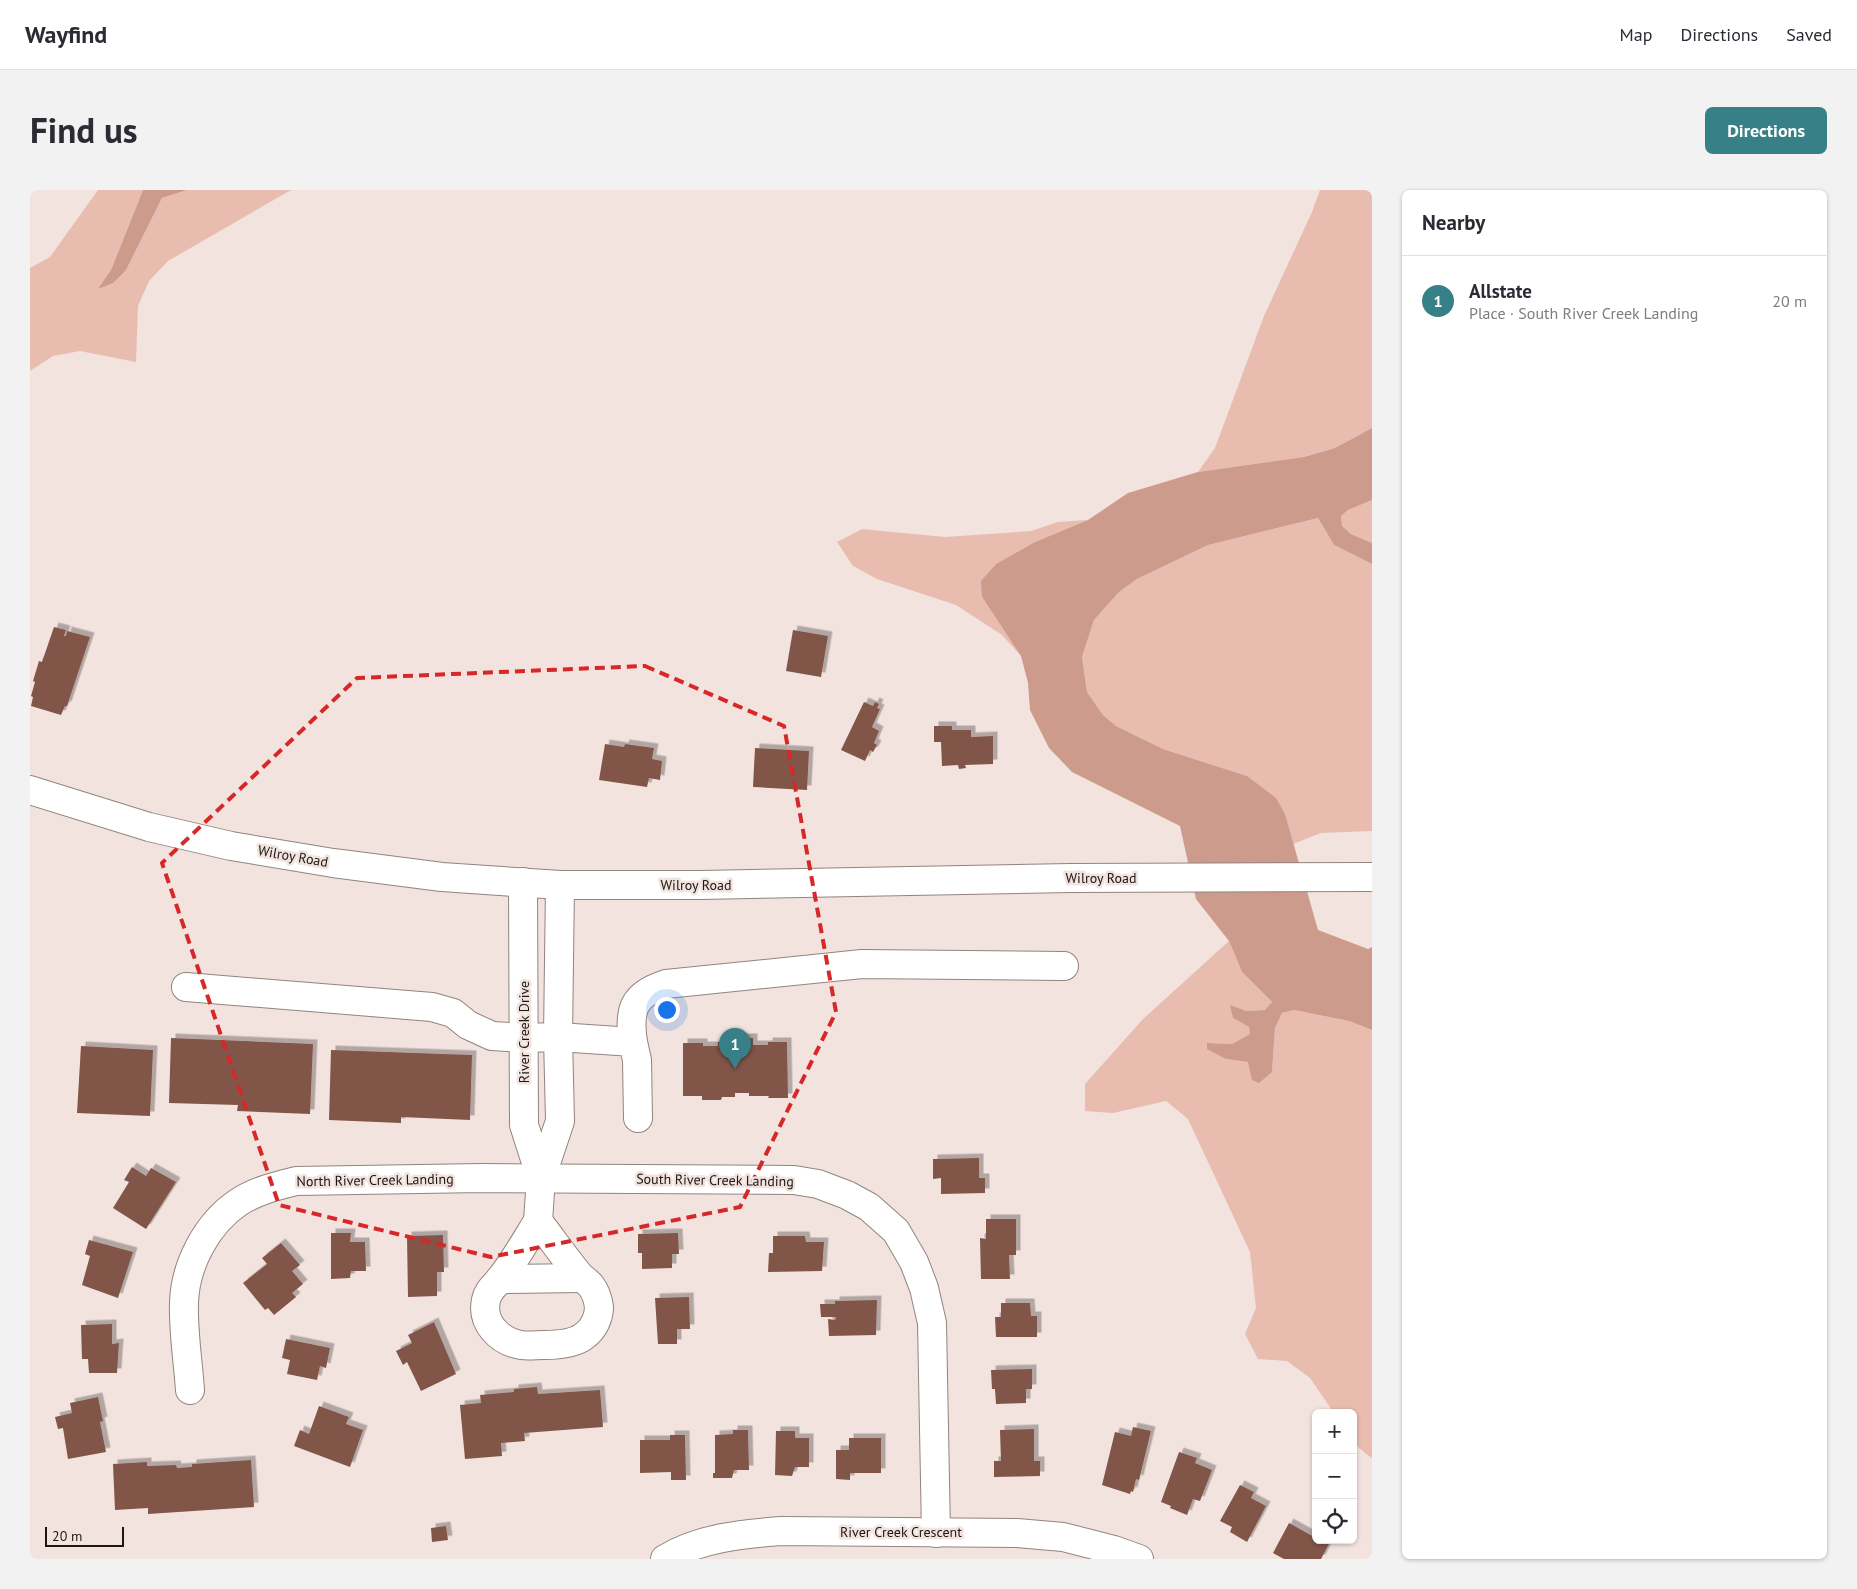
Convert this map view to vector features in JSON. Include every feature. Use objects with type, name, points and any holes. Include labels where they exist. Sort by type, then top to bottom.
[{"type":"street","name":"Wilroy Road","points":[[30,790],[150,827],[231,846],[442,877],[560,885],[701,886],[1061,878],[1372,877]]},
{"type":"street","name":"River Creek Drive","points":[[523,882],[524,1125],[541,1178]]},
{"type":"street","name":"River Creek Drive","points":[[538,1221],[541,1178],[560,1121],[558,1037],[560,885]]},
{"type":"street","points":[[638,1118],[636,1060],[630,1026],[639,998],[650,989],[666,984],[862,964],[1064,966]]},
{"type":"street","points":[[186,987],[432,1007],[453,1013],[468,1025],[492,1036],[524,1038],[558,1037],[633,1042]]},
{"type":"street","name":"North River Creek Landing","points":[[190,1390],[184,1302],[188,1275],[201,1244],[217,1221],[238,1203],[268,1187],[296,1181],[541,1178]]},
{"type":"street","name":"South River Creek Landing","points":[[541,1178],[794,1180],[818,1184],[847,1194],[868,1207],[896,1231],[914,1262],[924,1288],[932,1323],[936,1533]]},
{"type":"street","points":[[538,1221],[581,1278],[591,1286],[597,1298],[599,1313],[594,1327],[583,1337],[556,1345],[522,1345],[501,1338],[491,1328],[485,1310],[486,1298],[538,1221]]},
{"type":"street","points":[[500,1279],[581,1278]]},
{"type":"street","name":"River Creek Crescent","points":[[665,1559],[704,1543],[742,1534],[780,1531],[1018,1533],[1063,1537],[1114,1550],[1139,1559]]},
{"type":"highlighted area","points":[[645,666],[784,726],[836,1012],[740,1207],[491,1257],[279,1205],[162,863],[357,678]]},
{"type":"shaded area","points":[[98,190],[143,190],[111,270],[99,289],[126,270],[162,198],[187,190],[291,190],[168,261],[149,281],[138,306],[136,362],[80,351],[53,356],[30,371],[30,268],[50,257]]},
{"type":"shaded area","points":[[143,190],[187,190],[162,198],[126,270],[113,283],[98,289],[111,270]]},
{"type":"shaded area","points":[[1320,190],[1372,190],[1372,428],[1335,448],[1304,457],[1198,472],[1215,448],[1264,316],[1312,212]]},
{"type":"shaded area","points":[[1372,428],[1372,500],[1348,510],[1341,516],[1342,526],[1351,534],[1372,543],[1372,564],[1334,545],[1318,518],[1208,545],[1137,579],[1119,592],[1094,620],[1082,657],[1087,692],[1103,715],[1116,726],[1163,749],[1247,776],[1276,798],[1285,814],[1318,930],[1368,949],[1372,947],[1372,1030],[1349,1021],[1294,1010],[1282,1013],[1275,1028],[1272,1072],[1259,1083],[1252,1080],[1248,1062],[1226,1059],[1207,1049],[1207,1043],[1232,1044],[1250,1034],[1249,1027],[1233,1018],[1230,1005],[1246,1011],[1265,1010],[1272,1002],[1242,972],[1229,941],[1196,899],[1180,826],[1072,772],[1049,748],[1030,710],[1028,683],[1021,656],[982,597],[981,581],[996,564],[1035,542],[1088,520],[1128,493],[1198,472],[1304,457],[1335,448]]},
{"type":"shaded area","points":[[1372,500],[1372,543],[1351,534],[1342,526],[1341,516],[1348,510]]},
{"type":"shaded area","points":[[1318,518],[1334,545],[1372,564],[1372,831],[1321,833],[1293,844],[1285,814],[1247,776],[1163,749],[1116,726],[1103,715],[1087,692],[1082,657],[1094,620],[1119,592],[1137,579],[1208,545]]},
{"type":"shaded area","points":[[1088,520],[1035,542],[996,564],[982,581],[982,597],[1021,656],[1002,635],[956,605],[877,579],[853,566],[837,542],[862,529],[945,537],[1031,531],[1058,522]]},
{"type":"shaded area","points":[[1229,941],[1242,972],[1272,1002],[1266,1010],[1246,1011],[1233,1018],[1249,1027],[1250,1034],[1232,1044],[1208,1043],[1226,1059],[1248,1062],[1272,1072],[1275,1028],[1282,1013],[1294,1010],[1349,1021],[1372,1030],[1372,1458],[1357,1445],[1357,1409],[1331,1409],[1310,1378],[1287,1361],[1258,1359],[1245,1334],[1256,1308],[1250,1252],[1188,1119],[1166,1101],[1113,1113],[1085,1111],[1085,1084],[1143,1019]]},
{"type":"building","points":[[54,627],[66,630],[64,636],[66,636],[67,631],[90,637],[67,706],[65,706],[61,715],[31,706],[33,697],[31,696],[35,682],[33,681],[39,661],[42,662]]},
{"type":"building","points":[[793,630],[828,636],[821,677],[786,671]]},
{"type":"building","points":[[864,702],[873,706],[875,702],[879,704],[877,708],[880,709],[872,727],[879,731],[874,743],[877,745],[873,752],[870,750],[865,761],[841,750]]},
{"type":"building","points":[[934,726],[952,726],[952,730],[971,730],[971,737],[993,736],[993,764],[965,765],[966,768],[959,769],[958,765],[942,766],[941,742],[934,742]]},
{"type":"building","points":[[605,744],[624,747],[625,744],[654,748],[652,759],[662,761],[660,780],[649,778],[647,787],[599,780]]},
{"type":"building","points":[[755,748],[809,751],[807,790],[753,787]]},
{"type":"building","points":[[171,1038],[313,1044],[310,1114],[237,1111],[238,1105],[169,1103]]},
{"type":"building","points":[[734,1038],[753,1038],[753,1045],[768,1045],[768,1042],[787,1042],[788,1098],[749,1096],[749,1093],[735,1093],[735,1097],[722,1097],[721,1100],[702,1100],[702,1096],[683,1096],[683,1043],[703,1043],[703,1046],[718,1046],[718,1042],[734,1042]]},
{"type":"building","points":[[81,1046],[153,1050],[150,1116],[77,1113]]},
{"type":"building","points":[[331,1050],[472,1055],[470,1120],[401,1117],[401,1123],[329,1120]]},
{"type":"building","points":[[979,1158],[979,1178],[985,1178],[985,1193],[941,1194],[941,1178],[933,1179],[933,1159]]},
{"type":"building","points":[[132,1167],[146,1176],[151,1168],[176,1182],[146,1229],[113,1208],[129,1182],[124,1180]]},
{"type":"building","points":[[986,1219],[1016,1219],[1016,1255],[1009,1255],[1010,1279],[981,1279],[980,1238],[986,1239]]},
{"type":"building","points":[[331,1233],[351,1233],[350,1242],[365,1242],[366,1271],[351,1271],[350,1278],[331,1279]]},
{"type":"building","points":[[678,1233],[679,1254],[672,1254],[672,1268],[642,1269],[642,1253],[638,1253],[638,1234]]},
{"type":"building","points":[[443,1235],[444,1272],[437,1272],[437,1296],[408,1297],[407,1236]]},
{"type":"building","points":[[773,1236],[805,1236],[806,1242],[824,1242],[822,1271],[768,1272],[769,1253],[773,1253]]},
{"type":"building","points":[[89,1240],[133,1252],[118,1298],[82,1285],[90,1256],[85,1254]]},
{"type":"building","points":[[281,1243],[300,1265],[292,1271],[303,1284],[292,1293],[296,1297],[274,1315],[268,1308],[265,1310],[243,1283],[267,1264],[262,1258]]},
{"type":"building","points":[[689,1297],[690,1329],[677,1329],[677,1344],[658,1344],[655,1298]]},
{"type":"building","points":[[877,1300],[876,1335],[829,1336],[828,1319],[835,1320],[836,1317],[821,1317],[820,1304],[835,1304],[835,1301]]},
{"type":"building","points":[[1001,1303],[1030,1303],[1031,1316],[1037,1316],[1037,1337],[996,1337],[995,1317],[1001,1317]]},
{"type":"building","points":[[434,1322],[456,1374],[421,1391],[407,1362],[403,1365],[396,1351],[412,1343],[408,1335]]},
{"type":"building","points":[[112,1324],[112,1344],[119,1343],[117,1373],[89,1373],[88,1359],[82,1359],[81,1325]]},
{"type":"building","points":[[286,1339],[330,1348],[326,1368],[320,1366],[317,1380],[287,1374],[290,1360],[282,1358]]},
{"type":"building","points":[[1032,1369],[1032,1389],[1026,1389],[1026,1403],[996,1404],[995,1389],[992,1389],[991,1370]]},
{"type":"building","points":[[537,1387],[538,1394],[600,1390],[603,1427],[524,1433],[525,1441],[501,1443],[502,1456],[465,1459],[460,1405],[481,1403],[480,1395],[514,1392],[514,1389]]},
{"type":"building","points":[[98,1397],[103,1421],[100,1422],[106,1452],[68,1459],[63,1428],[58,1429],[55,1417],[72,1413],[70,1403]]},
{"type":"building","points":[[319,1406],[349,1417],[346,1424],[363,1430],[350,1467],[294,1446],[300,1430],[309,1434]]},
{"type":"building","points":[[1133,1427],[1151,1431],[1139,1480],[1136,1479],[1133,1492],[1131,1491],[1130,1494],[1102,1485],[1115,1432],[1131,1436]]},
{"type":"building","points":[[1034,1429],[1034,1461],[1040,1461],[1040,1476],[994,1477],[994,1461],[1001,1461],[1000,1430]]},
{"type":"building","points":[[733,1430],[748,1430],[749,1470],[734,1470],[732,1478],[713,1478],[713,1473],[715,1473],[715,1435],[733,1434]]},
{"type":"building","points":[[776,1431],[795,1431],[795,1438],[809,1438],[809,1467],[795,1467],[792,1476],[775,1475]]},
{"type":"building","points":[[670,1435],[685,1435],[686,1480],[671,1480],[671,1472],[640,1473],[640,1440],[670,1440]]},
{"type":"building","points":[[849,1438],[881,1438],[881,1473],[850,1473],[850,1480],[836,1479],[836,1450],[849,1450]]},
{"type":"building","points":[[1179,1452],[1197,1458],[1195,1463],[1212,1470],[1200,1501],[1193,1499],[1187,1515],[1161,1502]]},
{"type":"building","points":[[251,1460],[254,1507],[148,1514],[148,1508],[115,1510],[113,1464],[147,1462],[147,1466],[176,1465],[177,1468],[192,1467],[192,1464]]},
{"type":"building","points":[[1240,1485],[1254,1492],[1251,1498],[1266,1506],[1247,1542],[1230,1532],[1232,1527],[1220,1521]]},
{"type":"building","points":[[1289,1523],[1312,1536],[1312,1544],[1329,1544],[1321,1559],[1284,1559],[1273,1553]]},
{"type":"building","points":[[446,1526],[448,1540],[432,1542],[431,1528]]},
{"type":"place","name":"Allstate","points":[[735,1069]]}]
